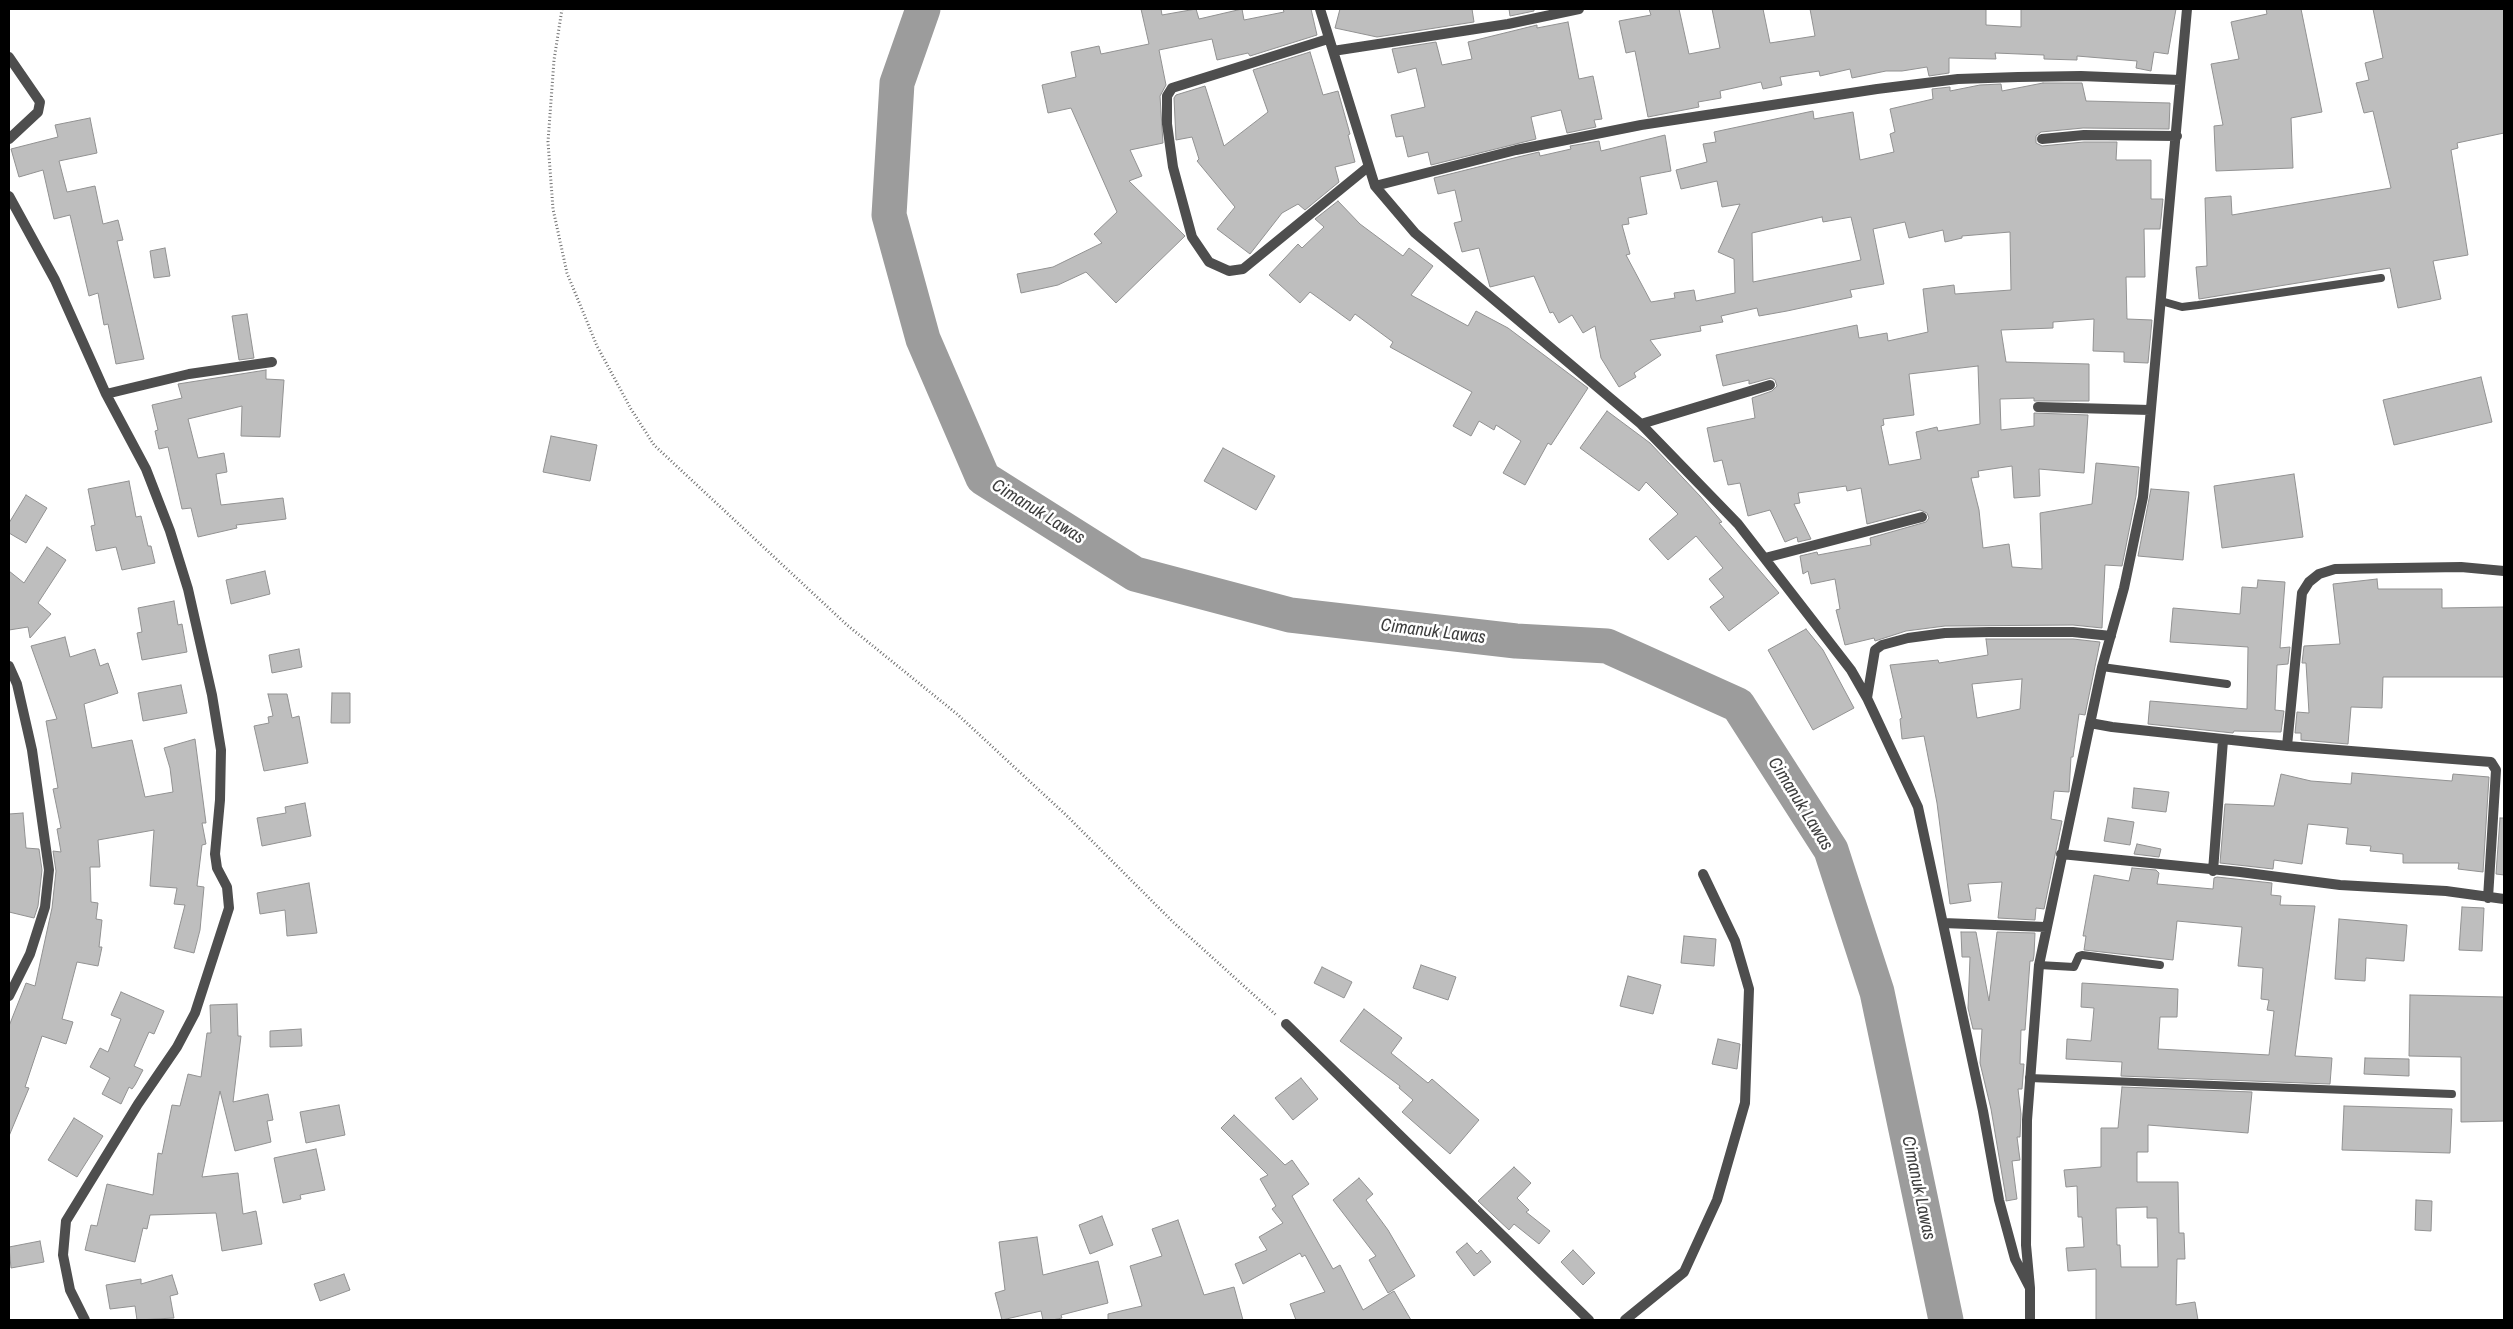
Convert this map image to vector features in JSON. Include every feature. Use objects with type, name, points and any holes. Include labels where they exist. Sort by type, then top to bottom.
[{"type":"street","points":[[1320,9],[1375,186],[1415,233],[1642,424],[1738,524],[1850,670],[1867,698],[1918,807],[1983,1111],[2000,1200],[2014,1260],[2030,1288]]},
{"type":"street","points":[[1333,51],[1508,24],[1579,9]]},
{"type":"street","points":[[2030,1320],[2030,1288],[2026,1245],[2029,1078],[2039,965],[2102,667],[2143,497],[2187,9]]},
{"type":"street","points":[[1328,39],[1172,88],[1167,96],[1167,124],[1173,167],[1192,237],[1209,262],[1229,271],[1243,269],[1368,167]]},
{"type":"street","points":[[9,57],[40,102],[38,112],[9,139]]},
{"type":"street","points":[[1375,186],[1516,150],[1641,125],[1877,88],[1958,79],[2018,77],[2081,76],[2180,80]]},
{"type":"street","points":[[2042,139],[2084,135],[2177,136]]},
{"type":"street","points":[[9,196],[55,280],[106,394],[146,469],[170,531],[201,643],[221,750],[220,800],[215,854],[217,868],[227,887],[229,908],[190,1021],[177,1047],[138,1104],[66,1221],[63,1255],[70,1290],[85,1320]]},
{"type":"street","points":[[106,394],[189,374],[272,362]]},
{"type":"street","points":[[1642,424],[1770,385]]},
{"type":"street","points":[[2038,407],[2150,410]]},
{"type":"street","points":[[1765,558],[1922,517]]},
{"type":"street","points":[[2287,746],[2302,593],[2309,582],[2319,574],[2335,569],[2462,567],[2504,571]]},
{"type":"street","points":[[1867,698],[1875,650],[1882,645],[1908,638],[1945,633],[1989,632],[2073,632],[2111,636]]},
{"type":"street","points":[[9,666],[17,684],[32,750],[50,870],[44,907],[30,954],[9,996]]},
{"type":"street","points":[[2090,723],[2223,740],[2486,761],[2495,765],[2496,770],[2488,898]]},
{"type":"street","points":[[2213,871],[2223,740]]},
{"type":"street","points":[[2061,854],[2213,871],[2240,872],[2340,885],[2446,892],[2504,899]]},
{"type":"street","points":[[1625,1320],[1684,1272],[1717,1200],[1745,1103],[1749,989],[1735,941],[1703,874]]},
{"type":"street","points":[[1943,923],[2046,927]]},
{"type":"street","points":[[1286,1024],[1589,1320]]},
{"type":"lane","points":[[2161,301],[2182,306],[2198,305],[2381,278]]},
{"type":"lane","points":[[2102,667],[2227,684]]},
{"type":"lane","points":[[2039,965],[2076,966],[2079,956],[2082,955],[2160,965]]},
{"type":"lane","points":[[2029,1078],[2452,1094]]},
{"type":"path","points":[[562,9],[554,60],[548,142],[553,209],[568,273],[597,346],[631,409],[654,444],[847,626],[957,714],[1066,815],[1173,922],[1286,1024]]},
{"type":"building","points":[[1141,9],[1161,9],[1162,15],[1196,9],[1199,19],[1242,9],[1244,20],[1284,12],[1283,9],[1311,9],[1317,35],[1250,56],[1248,53],[1217,60],[1212,39],[1159,50],[1166,85],[1160,96],[1163,143],[1130,150],[1142,176],[1129,181],[1185,236],[1116,303],[1086,272],[1058,285],[1021,293],[1017,274],[1053,267],[1102,243],[1094,234],[1117,212],[1071,108],[1048,113],[1042,85],[1076,77],[1071,52],[1099,46],[1101,54],[1149,44]]},
{"type":"building","points":[[1340,9],[1472,9],[1474,22],[1377,37],[1335,28]]},
{"type":"building","points":[[1509,9],[1534,9],[1534,11],[1510,16]]},
{"type":"building","points":[[1649,9],[1679,9],[1689,54],[1720,48],[1712,9],[1763,9],[1770,43],[1815,36],[1810,9],[1986,9],[1986,25],[2021,27],[2021,9],[2176,9],[2168,54],[2154,52],[2151,71],[2136,68],[2137,61],[2077,56],[2077,60],[2044,59],[2044,55],[1995,53],[1996,59],[1949,58],[1949,73],[1929,76],[1927,67],[1902,71],[1886,71],[1852,78],[1850,69],[1820,76],[1819,71],[1780,77],[1782,85],[1763,89],[1761,82],[1720,91],[1721,98],[1698,102],[1699,107],[1648,117],[1635,51],[1626,53],[1619,21],[1651,15]]},
{"type":"building","points":[[2266,9],[2301,9],[2322,112],[2291,118],[2293,168],[2216,171],[2214,126],[2223,125],[2211,64],[2239,59],[2231,22],[2267,14]]},
{"type":"building","points":[[2373,9],[2504,9],[2504,133],[2457,143],[2458,148],[2451,150],[2468,255],[2433,261],[2441,299],[2398,308],[2390,268],[2199,299],[2196,267],[2207,266],[2205,198],[2231,196],[2232,215],[2391,188],[2373,111],[2364,113],[2356,83],[2369,80],[2365,63],[2383,58]]},
{"type":"building","points":[[1568,22],[1579,79],[1593,76],[1602,119],[1594,120],[1596,127],[1567,133],[1561,110],[1531,117],[1536,139],[1431,165],[1428,152],[1408,157],[1403,136],[1396,137],[1391,115],[1425,107],[1416,68],[1398,73],[1392,49],[1436,42],[1442,65],[1472,59],[1468,42],[1537,25],[1537,28]]},
{"type":"building","points":[[1310,52],[1323,95],[1338,91],[1350,134],[1348,135],[1355,162],[1335,167],[1339,182],[1305,210],[1298,204],[1282,213],[1250,254],[1217,229],[1235,207],[1197,161],[1199,159],[1192,137],[1176,140],[1174,98],[1176,95],[1205,86],[1224,146],[1268,112],[1253,70]]},
{"type":"building","points":[[2043,83],[2082,83],[2086,101],[2170,103],[2169,129],[2083,128],[2041,132],[2036,136],[2036,143],[2042,146],[2084,142],[2117,142],[2116,160],[2151,160],[2151,199],[2163,199],[2160,229],[2144,229],[2145,277],[2126,277],[2127,319],[2152,320],[2148,363],[2124,362],[2124,352],[2093,351],[2094,319],[2053,322],[2053,328],[2001,330],[2006,362],[2089,364],[2089,401],[2034,401],[2034,398],[2000,399],[2001,430],[2034,426],[2034,413],[2088,415],[2084,473],[2039,469],[2040,496],[2014,498],[2012,466],[1978,471],[1979,477],[1971,478],[1979,510],[1983,548],[2009,544],[2012,567],[2042,569],[2040,513],[2092,504],[2096,463],[2139,467],[2136,496],[2122,566],[2105,565],[2102,628],[2073,625],[1945,626],[1906,631],[1875,641],[1874,638],[1845,645],[1836,610],[1840,609],[1835,579],[1811,584],[1808,571],[1803,574],[1800,556],[1817,552],[1818,555],[1871,545],[1870,538],[1926,522],[1929,518],[1927,513],[1920,510],[1867,524],[1861,488],[1847,491],[1846,486],[1798,493],[1800,503],[1794,504],[1811,539],[1798,542],[1797,537],[1785,542],[1770,510],[1748,516],[1740,483],[1728,485],[1722,460],[1714,462],[1707,428],[1755,418],[1752,398],[1772,391],[1777,386],[1775,380],[1771,378],[1749,384],[1749,380],[1723,386],[1716,355],[1857,325],[1859,338],[1887,333],[1888,341],[1928,332],[1923,289],[1954,285],[1955,294],[2011,290],[2010,232],[1962,236],[1962,238],[1945,242],[1943,230],[1909,238],[1905,222],[1873,229],[1884,284],[1850,290],[1852,297],[1787,311],[1759,316],[1757,308],[1721,316],[1723,322],[1700,326],[1701,331],[1650,340],[1661,355],[1634,373],[1636,377],[1619,387],[1601,358],[1595,326],[1583,333],[1572,315],[1559,323],[1553,312],[1550,313],[1534,276],[1490,287],[1479,248],[1462,252],[1454,223],[1462,221],[1455,190],[1438,194],[1434,178],[1539,152],[1540,156],[1571,149],[1570,146],[1599,141],[1601,151],[1665,135],[1671,171],[1640,177],[1647,214],[1628,218],[1629,224],[1622,225],[1630,254],[1626,255],[1651,302],[1675,298],[1674,293],[1694,290],[1696,301],[1735,293],[1734,259],[1718,252],[1740,204],[1722,207],[1717,181],[1681,189],[1676,170],[1707,162],[1703,144],[1716,142],[1714,132],[1813,111],[1814,119],[1853,112],[1860,160],[1894,152],[1890,134],[1895,132],[1890,109],[1933,99],[1932,89],[1950,87],[1950,91],[1980,85],[2001,84],[2002,91]],"holes":[[[1822,217],[1823,222],[1851,217],[1861,260],[1753,282],[1752,233]],[[1978,366],[1980,424],[1938,431],[1937,427],[1916,432],[1921,459],[1889,465],[1881,426],[1884,425],[1883,419],[1914,415],[1909,374]]]},
{"type":"building","points":[[90,118],[97,153],[59,161],[67,192],[95,186],[103,224],[118,220],[123,240],[117,241],[144,359],[116,364],[108,324],[104,325],[98,293],[89,296],[70,215],[54,219],[43,170],[19,177],[11,149],[58,137],[55,125]]},
{"type":"building","points":[[1338,201],[1360,224],[1403,256],[1409,248],[1433,266],[1411,295],[1468,326],[1476,311],[1508,328],[1588,388],[1551,445],[1548,443],[1525,485],[1503,473],[1521,441],[1496,425],[1494,430],[1479,421],[1471,436],[1453,426],[1472,392],[1390,347],[1393,342],[1355,314],[1350,321],[1310,292],[1300,303],[1269,275],[1298,244],[1302,248],[1324,227],[1315,219]]},
{"type":"building","points":[[165,248],[170,276],[154,278],[150,251]]},
{"type":"building","points":[[247,314],[254,358],[239,360],[232,316]]},
{"type":"building","points":[[266,370],[266,379],[284,380],[280,437],[241,436],[242,406],[188,419],[198,458],[224,453],[227,472],[216,474],[221,505],[283,498],[286,519],[236,525],[237,528],[198,537],[191,508],[182,509],[168,447],[159,449],[155,431],[158,430],[152,405],[182,398],[178,384]]},
{"type":"building","points":[[2481,377],[2492,422],[2394,445],[2383,400]]},
{"type":"building","points":[[1607,411],[1650,443],[1700,496],[1722,522],[1719,523],[1779,593],[1729,631],[1710,607],[1724,597],[1709,579],[1723,568],[1696,536],[1668,560],[1649,539],[1678,514],[1646,482],[1639,491],[1580,448]]},
{"type":"building","points":[[551,436],[597,445],[590,481],[543,472]]},
{"type":"building","points":[[1223,448],[1275,476],[1256,510],[1204,481]]},
{"type":"building","points":[[2294,474],[2303,537],[2222,548],[2214,486]]},
{"type":"building","points":[[129,481],[136,517],[141,516],[148,546],[151,546],[155,563],[122,570],[116,547],[96,551],[91,526],[95,525],[88,489]]},
{"type":"building","points":[[2151,489],[2189,492],[2183,560],[2138,556]]},
{"type":"building","points":[[26,495],[47,508],[26,543],[9,533],[9,523]]},
{"type":"building","points":[[47,547],[66,560],[38,603],[51,614],[30,638],[28,627],[9,630],[9,571],[24,583]]},
{"type":"building","points":[[265,571],[270,594],[231,604],[226,580]]},
{"type":"building","points":[[2377,579],[2378,589],[2442,589],[2442,608],[2504,607],[2504,677],[2383,677],[2382,708],[2351,707],[2348,744],[2301,740],[2301,733],[2295,733],[2297,712],[2309,713],[2306,663],[2302,663],[2304,646],[2340,644],[2333,584]]},
{"type":"building","points":[[2258,580],[2285,582],[2280,648],[2290,647],[2288,664],[2277,665],[2275,710],[2284,711],[2281,732],[2234,731],[2233,733],[2148,724],[2150,701],[2247,709],[2248,647],[2170,642],[2173,608],[2240,614],[2242,587],[2257,588]]},
{"type":"building","points":[[174,601],[178,625],[182,624],[187,652],[142,660],[137,633],[142,632],[138,608]]},
{"type":"building","points":[[1806,629],[1823,650],[1854,708],[1813,730],[1768,650]]},
{"type":"building","points":[[65,637],[70,657],[95,649],[100,666],[108,663],[118,693],[84,704],[92,748],[132,740],[145,797],[173,792],[170,768],[164,748],[195,739],[206,823],[202,823],[206,844],[202,845],[197,886],[204,887],[200,930],[194,953],[174,948],[185,905],[174,904],[177,888],[150,886],[154,830],[98,840],[100,867],[90,867],[91,902],[98,903],[96,919],[102,920],[99,947],[102,947],[98,966],[77,962],[62,1019],[73,1022],[66,1044],[42,1036],[25,1087],[29,1088],[9,1136],[9,1026],[26,983],[35,986],[52,908],[56,871],[53,851],[61,852],[57,829],[61,828],[53,789],[58,788],[46,721],[57,719],[31,646]]},
{"type":"building","points":[[1986,639],[2073,639],[2100,642],[2085,715],[2079,714],[2073,757],[2071,757],[2069,792],[2054,791],[2051,819],[2062,821],[2044,909],[2036,908],[2035,920],[1998,918],[2002,882],[1968,884],[1971,901],[1950,904],[1937,803],[1924,736],[1902,739],[1900,719],[1902,718],[1890,665],[1938,660],[1939,663],[1988,655]],"holes":[[[2022,679],[2020,709],[1977,718],[1972,684]]]},
{"type":"building","points":[[299,649],[302,667],[272,673],[269,655]]},
{"type":"building","points":[[181,685],[187,713],[143,721],[138,693]]},
{"type":"building","points":[[332,693],[350,693],[350,723],[331,723]]},
{"type":"building","points":[[268,694],[287,694],[292,718],[299,716],[308,763],[264,771],[254,726],[269,723],[268,717],[273,716]]},
{"type":"building","points":[[2352,773],[2452,781],[2453,774],[2489,777],[2483,872],[2458,869],[2459,863],[2403,863],[2403,854],[2370,851],[2371,846],[2346,844],[2348,828],[2308,824],[2302,864],[2274,860],[2273,869],[2220,863],[2225,804],[2274,806],[2281,774],[2311,781],[2351,784]]},
{"type":"building","points":[[2134,788],[2169,792],[2166,812],[2132,808]]},
{"type":"building","points":[[305,803],[311,836],[262,846],[257,818],[286,813],[285,807]]},
{"type":"building","points":[[23,813],[26,848],[39,849],[42,870],[38,906],[34,918],[9,912],[9,814]]},
{"type":"building","points":[[2108,818],[2134,822],[2130,845],[2104,841]]},
{"type":"building","points":[[2500,818],[2504,818],[2504,875],[2496,874]]},
{"type":"building","points":[[2137,844],[2161,849],[2159,857],[2134,854]]},
{"type":"building","points":[[2132,868],[2156,870],[2159,873],[2157,884],[2213,889],[2214,878],[2217,877],[2272,883],[2271,895],[2281,896],[2280,905],[2315,906],[2295,1056],[2332,1058],[2330,1084],[2121,1076],[2122,1062],[2066,1059],[2067,1039],[2091,1041],[2094,1008],[2081,1007],[2082,983],[2178,989],[2177,1017],[2160,1017],[2158,1049],[2269,1055],[2274,1011],[2267,1010],[2269,1000],[2261,999],[2263,968],[2238,966],[2242,927],[2177,921],[2173,960],[2084,950],[2086,936],[2083,936],[2094,875],[2129,881]]},
{"type":"building","points":[[309,883],[317,933],[287,936],[285,910],[260,914],[257,893]]},
{"type":"building","points":[[2462,907],[2484,908],[2482,951],[2459,950]]},
{"type":"building","points":[[2339,919],[2407,925],[2404,961],[2366,958],[2365,981],[2335,979]]},
{"type":"building","points":[[1961,932],[1976,932],[1989,1001],[1997,932],[2035,933],[2033,961],[2030,961],[2025,1030],[2021,1030],[2020,1064],[2024,1064],[2022,1089],[2018,1089],[2021,1114],[2020,1137],[2017,1137],[2020,1160],[2012,1161],[2017,1199],[2006,1201],[1991,1109],[1980,1063],[1982,1029],[1973,1029],[1968,1008],[1970,957],[1962,957]]},
{"type":"building","points":[[1684,936],[1716,939],[1714,966],[1681,963]]},
{"type":"building","points":[[1421,965],[1456,977],[1448,1000],[1413,988]]},
{"type":"building","points":[[1322,967],[1352,982],[1344,998],[1314,983]]},
{"type":"building","points":[[1628,976],[1661,985],[1653,1014],[1620,1006]]},
{"type":"building","points":[[121,992],[164,1011],[154,1034],[149,1032],[134,1066],[143,1070],[132,1089],[129,1087],[121,1104],[102,1094],[110,1078],[90,1067],[100,1048],[108,1052],[121,1019],[111,1015]]},
{"type":"building","points":[[2410,995],[2504,997],[2504,1121],[2461,1122],[2461,1057],[2409,1056]]},
{"type":"building","points":[[237,1004],[238,1036],[241,1036],[233,1102],[268,1094],[273,1120],[267,1121],[271,1142],[235,1151],[220,1091],[202,1177],[238,1173],[243,1214],[256,1211],[262,1244],[222,1251],[216,1213],[150,1215],[147,1229],[143,1228],[135,1262],[85,1250],[91,1225],[97,1226],[107,1184],[153,1195],[158,1153],[162,1154],[172,1105],[180,1106],[188,1074],[201,1077],[207,1033],[211,1033],[210,1005]]},
{"type":"building","points":[[1364,1009],[1402,1038],[1391,1053],[1428,1083],[1432,1079],[1479,1120],[1450,1154],[1402,1112],[1413,1100],[1399,1088],[1400,1086],[1340,1041]]},
{"type":"building","points":[[301,1029],[302,1046],[270,1047],[270,1031]]},
{"type":"building","points":[[1718,1039],[1740,1044],[1737,1069],[1712,1064]]},
{"type":"building","points":[[2365,1058],[2409,1059],[2409,1076],[2364,1074]]},
{"type":"building","points":[[1301,1078],[1318,1099],[1293,1120],[1275,1098]]},
{"type":"building","points":[[2122,1087],[2252,1092],[2248,1133],[2148,1125],[2148,1152],[2137,1152],[2137,1182],[2178,1182],[2179,1233],[2184,1233],[2185,1259],[2177,1259],[2176,1305],[2195,1302],[2198,1320],[2096,1320],[2096,1269],[2068,1271],[2066,1248],[2084,1247],[2082,1217],[2078,1217],[2077,1186],[2066,1187],[2064,1170],[2101,1167],[2101,1128],[2118,1128]],"holes":[[[2147,1207],[2147,1218],[2157,1218],[2158,1267],[2121,1267],[2120,1245],[2117,1245],[2116,1208]]]},
{"type":"building","points":[[339,1105],[345,1135],[306,1143],[300,1112]]},
{"type":"building","points":[[2344,1106],[2452,1109],[2450,1153],[2342,1150]]},
{"type":"building","points":[[1234,1115],[1285,1165],[1292,1160],[1309,1184],[1292,1196],[1333,1269],[1340,1265],[1363,1310],[1394,1291],[1411,1320],[1296,1320],[1290,1304],[1325,1292],[1305,1255],[1302,1257],[1300,1253],[1243,1284],[1235,1264],[1267,1250],[1259,1237],[1283,1223],[1272,1209],[1276,1206],[1260,1179],[1268,1175],[1221,1128]]},
{"type":"building","points":[[74,1118],[103,1136],[77,1177],[48,1160]]},
{"type":"building","points":[[316,1149],[325,1190],[300,1195],[301,1199],[283,1203],[274,1158]]},
{"type":"building","points":[[1514,1167],[1531,1183],[1517,1198],[1529,1210],[1526,1212],[1550,1231],[1539,1244],[1514,1224],[1509,1230],[1478,1201]]},
{"type":"building","points":[[1359,1178],[1373,1194],[1366,1200],[1388,1230],[1415,1276],[1388,1293],[1369,1260],[1376,1256],[1333,1200]]},
{"type":"building","points":[[2416,1200],[2432,1201],[2431,1231],[2415,1230]]},
{"type":"building","points":[[1102,1216],[1113,1245],[1090,1254],[1079,1225]]},
{"type":"building","points":[[1178,1220],[1204,1295],[1234,1287],[1243,1320],[1108,1320],[1108,1314],[1142,1306],[1130,1266],[1162,1256],[1152,1229]]},
{"type":"building","points":[[1037,1237],[1043,1275],[1098,1261],[1108,1303],[1061,1315],[1062,1318],[1052,1320],[1043,1320],[1041,1311],[1002,1320],[995,1293],[1005,1290],[999,1242]]},
{"type":"building","points":[[40,1241],[44,1262],[11,1268],[9,1247]]},
{"type":"building","points":[[1467,1243],[1477,1254],[1481,1250],[1491,1262],[1474,1276],[1456,1252]]},
{"type":"building","points":[[1573,1250],[1595,1273],[1583,1285],[1561,1262]]},
{"type":"building","points":[[344,1274],[350,1290],[320,1301],[314,1284]]},
{"type":"building","points":[[172,1275],[178,1294],[170,1296],[174,1318],[137,1320],[135,1306],[110,1309],[106,1285],[141,1279],[141,1284]]},
{"type":"waterway","name":"Cimanuk Lawas","points":[[923,9],[897,83],[889,215],[923,339],[983,478],[1135,574],[1290,615],[1516,641],[1607,646],[1738,705],[1831,850],[1877,992],[1946,1320]]}]
